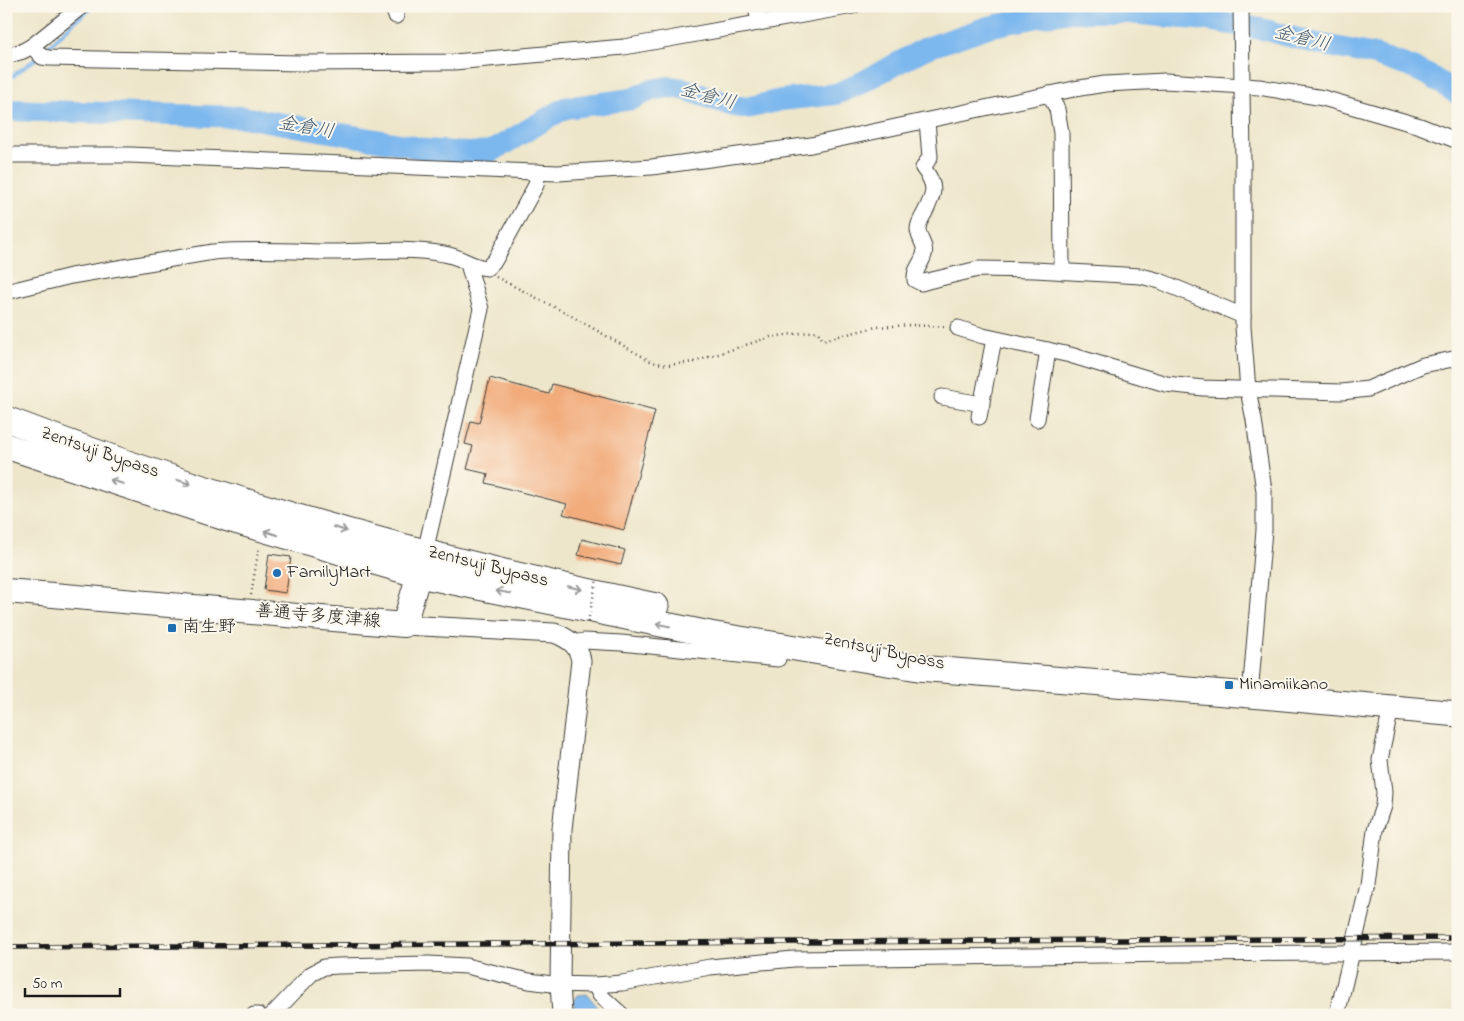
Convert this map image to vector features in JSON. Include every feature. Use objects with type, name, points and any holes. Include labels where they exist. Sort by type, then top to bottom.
[{"type":"highway","name":"Zentsuji Bypass","points":[[6,419],[86,450],[233,498],[376,540],[422,564]]},
{"type":"highway","name":"Zentsuji Bypass","points":[[6,446],[225,518],[710,634],[918,668],[1458,714]]},
{"type":"main road","name":"善通寺多度津線","points":[[6,591],[404,624],[422,564]]},
{"type":"street","points":[[37,51],[82,6]]},
{"type":"street","points":[[756,6],[759,23]]},
{"type":"street","points":[[6,56],[23,51],[37,51],[301,63],[454,62],[624,47],[853,6]]},
{"type":"street","points":[[1241,6],[1243,316],[1248,390],[1264,491],[1263,540],[1250,695]]},
{"type":"street","points":[[6,155],[130,155],[558,173],[652,167],[811,146],[1049,94],[1105,84],[1165,81],[1259,87],[1323,98],[1420,126],[1458,141]]},
{"type":"street","points":[[1049,94],[1057,108],[1061,133],[1062,272]]},
{"type":"street","points":[[927,121],[930,157],[923,168],[929,175],[932,184],[933,198],[918,225],[918,231],[925,251],[914,274],[915,280],[921,282],[928,281],[978,269],[1141,276],[1160,281],[1243,316]]},
{"type":"street","points":[[6,292],[71,276],[234,250],[414,251],[445,254],[460,258],[473,265],[487,268],[495,260],[536,185],[538,172]]},
{"type":"street","points":[[422,564],[481,309],[473,265]]},
{"type":"street","points":[[958,328],[994,339],[1070,355],[1166,384],[1203,388],[1342,392],[1368,389],[1423,365],[1458,358]]},
{"type":"street","points":[[942,397],[980,410],[994,339]]},
{"type":"street","points":[[1036,419],[1048,350]]},
{"type":"street","points":[[404,624],[554,633],[565,637],[573,643],[580,655],[581,661],[562,829],[560,984],[562,1015]]},
{"type":"street","points":[[573,643],[584,641],[621,642],[778,659]]},
{"type":"street","points":[[1338,1015],[1368,885],[1375,830],[1383,806],[1384,792],[1380,760],[1391,708]]},
{"type":"street","points":[[272,1015],[311,974],[324,967],[429,964],[466,966],[529,981],[595,985],[622,984],[710,967],[794,959],[1458,952]]},
{"type":"street","points":[[595,985],[600,995],[622,1015]]},
{"type":"path","points":[[281,6],[340,8],[353,6]]},
{"type":"path","points":[[473,265],[568,314],[652,362],[668,365],[694,362],[770,337],[817,331],[823,340],[876,327],[902,325],[958,328]]},
{"type":"path","points":[[250,612],[260,540]]},
{"type":"path","points":[[588,622],[597,579]]},
{"type":"water","points":[[587,994],[604,1015],[578,1015],[574,1012],[574,1001],[578,995]]},
{"type":"building","points":[[490,378],[549,394],[552,384],[655,411],[624,530],[563,514],[567,504],[486,483],[488,474],[467,469],[473,446],[465,444],[471,421],[479,423]]},
{"type":"building","points":[[582,539],[625,550],[621,565],[578,555]]},
{"type":"building","name":"FamilyMart","points":[[269,554],[291,557],[286,593],[264,590]]},
{"type":"waterway","points":[[42,53],[75,21],[94,6]]},
{"type":"waterway","name":"金倉川","points":[[6,110],[243,117],[426,150],[469,153],[492,151],[565,108],[632,99],[651,90],[669,87],[684,89],[734,106],[747,108],[781,100],[836,94],[859,84],[924,49],[988,27],[1064,12],[1118,12],[1207,20],[1266,30],[1314,43],[1375,55],[1430,76],[1458,94]]},
{"type":"waterway","points":[[6,81],[37,58]]},
{"type":"railway","points":[[6,947],[1458,938]]},
{"type":"place","name":"FamilyMart","points":[[277,573]]},
{"type":"place","name":"南生野","points":[[172,628]]},
{"type":"place","name":"Minamiikano","points":[[1229,685]]}]
